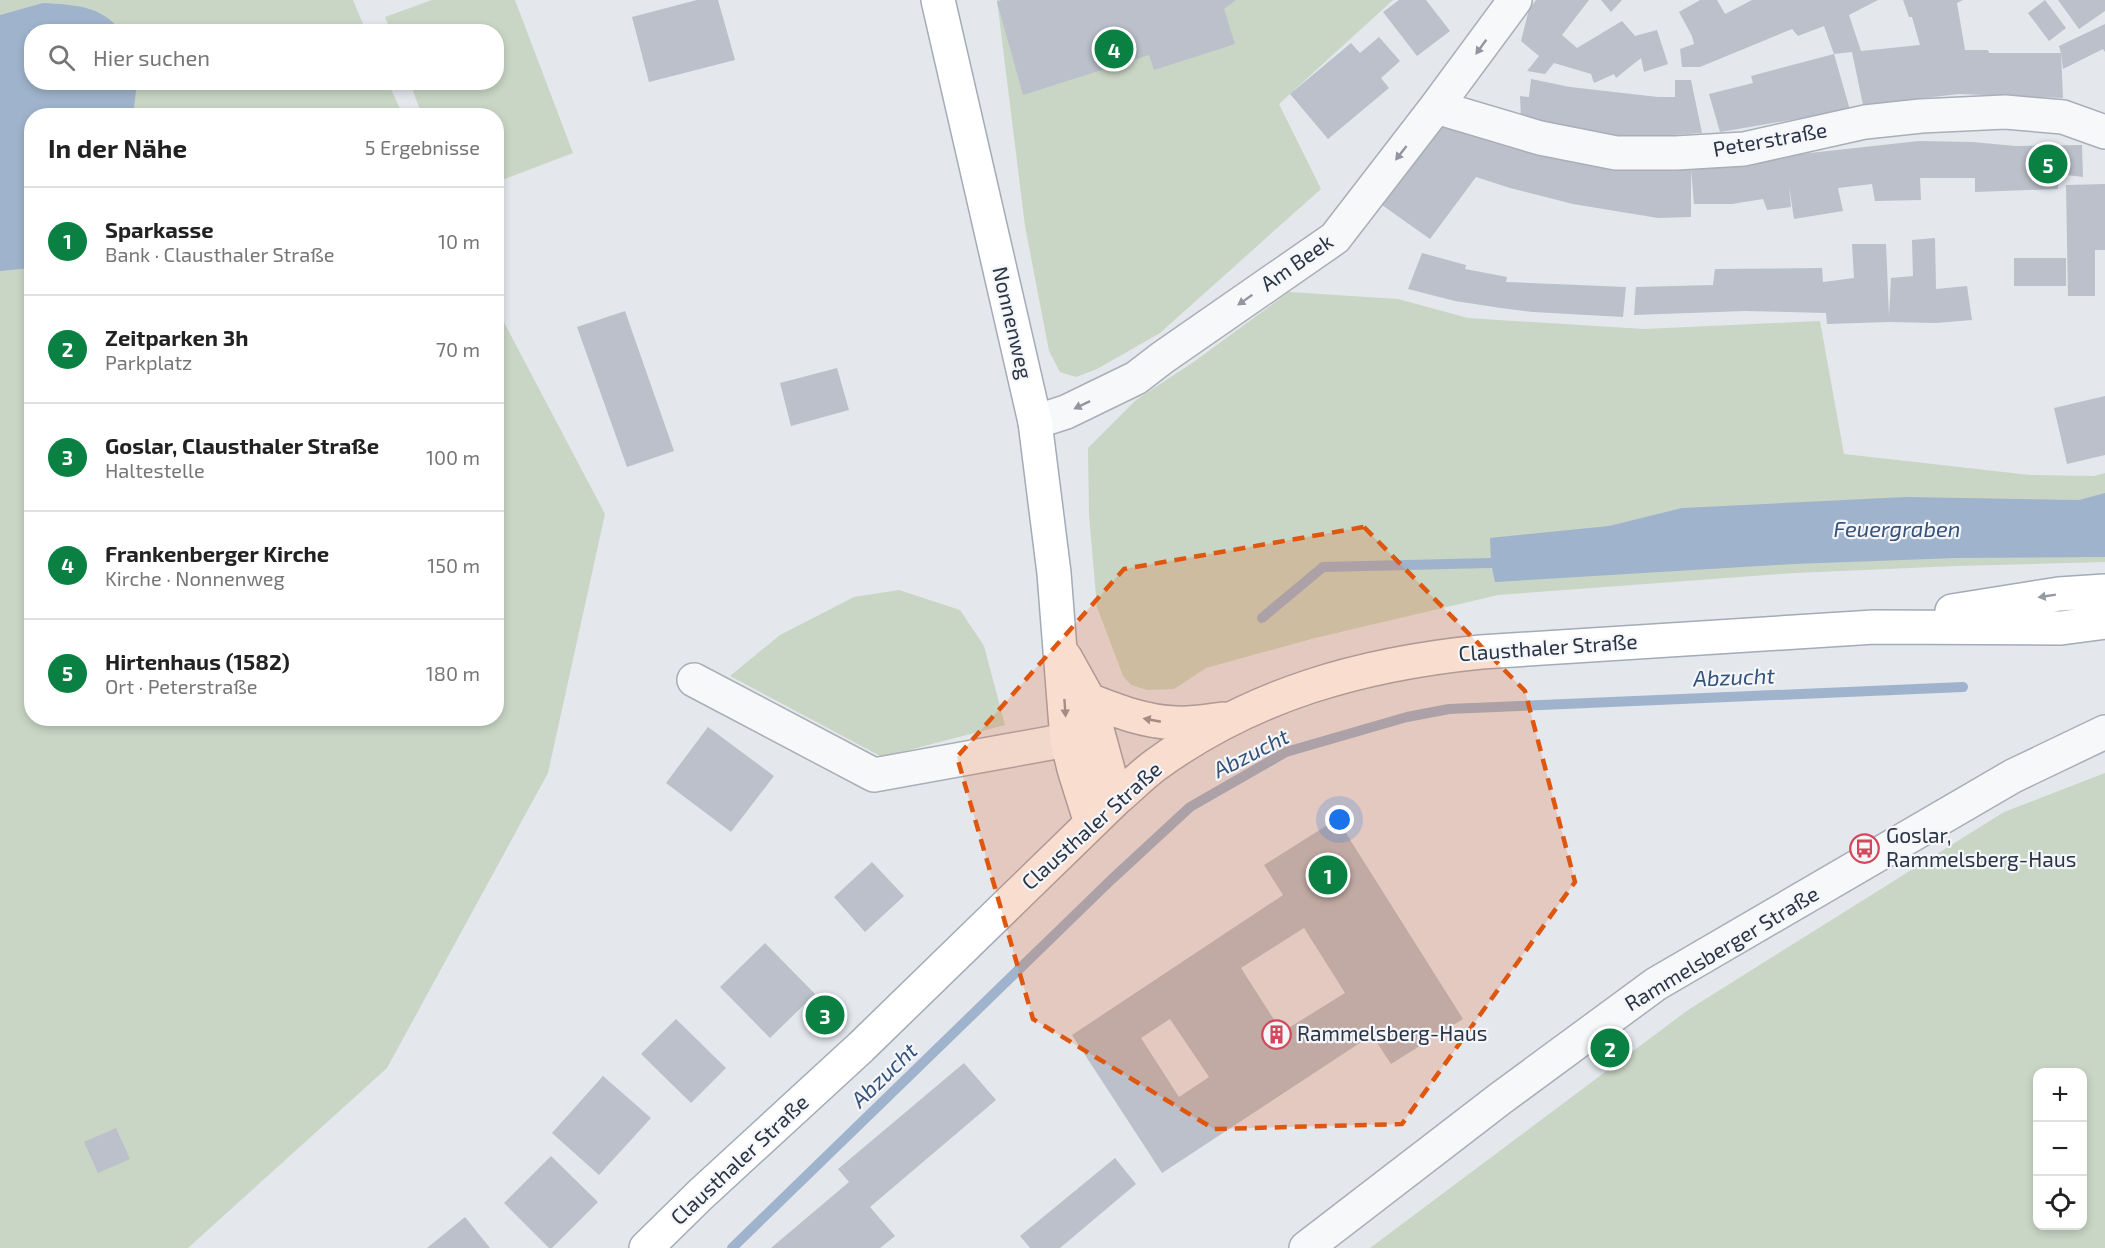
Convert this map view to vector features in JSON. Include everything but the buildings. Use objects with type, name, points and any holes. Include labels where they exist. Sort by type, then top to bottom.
[{"type":"main road","name":"Nonnenweg","points":[[938,0],[1035,422],[1054,573],[1067,740],[1091,823]]},
{"type":"main road","name":"Clausthaler Straße","points":[[1874,627],[1888,622],[2059,594],[2105,591]]},
{"type":"main road","name":"Clausthaler Straße","points":[[646,1248],[700,1195],[861,1047],[1116,799],[1153,767],[1181,748],[1231,718],[1282,696],[1327,680],[1373,668],[1426,658],[1493,651],[1874,627],[2061,628],[2105,622]]},
{"type":"main road","name":"Nonnenweg","points":[[1061,650],[1089,700],[1116,799]]},
{"type":"main road","points":[[1089,700],[1156,721],[1178,723],[1231,718]]},
{"type":"street","name":"Am Beek","points":[[1035,422],[1066,412],[1136,378],[1335,238],[1515,0]]},
{"type":"street","name":"Peterstraße","points":[[1436,107],[1540,138],[1616,153],[1676,153],[1744,149],[1864,122],[1922,116],[2005,112],[2063,117],[2105,132]]},
{"type":"street","points":[[694,680],[874,775],[1067,740]]},
{"type":"street","name":"Rammelsberger Straße","points":[[1306,1248],[1501,1098],[1656,984],[2013,776],[2105,732]]},
{"type":"highlighted area","points":[[1364,527],[1525,691],[1575,882],[1402,1124],[1214,1129],[1033,1019],[957,757],[1124,569]]},
{"type":"green space","points":[[0,0],[353,0],[363,24],[24,24],[24,90],[391,90],[400,108],[24,108],[24,726],[504,726],[504,322],[605,514],[548,773],[387,1068],[188,1248],[0,1248]]},
{"type":"green space","points":[[432,0],[515,0],[573,153],[504,179],[504,108],[419,108],[413,90],[504,90],[504,24],[388,24],[385,17]]},
{"type":"green space","points":[[997,0],[1393,0],[1279,104],[1321,189],[1160,333],[1097,369],[1076,377],[1060,372],[1049,351],[1025,226]]},
{"type":"green space","points":[[1289,292],[1398,299],[1468,318],[1644,329],[1820,321],[1844,454],[2030,475],[2094,476],[2105,473],[2105,562],[1795,573],[1498,595],[1315,638],[1206,668],[1174,689],[1147,690],[1131,685],[1123,676],[1097,607],[1089,515],[1088,448],[1136,400],[1195,361]]},
{"type":"green space","points":[[899,590],[960,610],[984,646],[1005,725],[882,757],[730,676],[780,635],[854,597]]},
{"type":"green space","points":[[2105,773],[2105,1248],[1370,1248],[1688,1010],[2004,812]]},
{"type":"water","points":[[43,3],[86,8],[105,16],[115,24],[24,24],[24,90],[136,90],[134,108],[24,108],[24,269],[0,271],[0,15]]},
{"type":"water","name":"Feuergraben","points":[[2105,493],[2105,557],[1956,558],[1794,564],[1495,582],[1491,563],[1490,538],[1609,526],[1682,508],[1905,497],[2079,500]]},
{"type":"waterway","points":[[1262,618],[1323,567],[1491,563]]},
{"type":"waterway","name":"Abzucht","points":[[732,1248],[1111,880],[1190,807],[1286,752],[1407,717],[1449,709],[1963,687]]},
{"type":"place","name":"Frankenberger Kirche","points":[[1114,49]]},
{"type":"place","name":"Hirtenhaus (1582)","points":[[2048,164]]},
{"type":"place","name":"Goslar, Rammelsberg-Haus","points":[[1865,848]]},
{"type":"place","name":"Sparkasse","points":[[1328,875]]},
{"type":"place","name":"Goslar, Clausthaler Straße","points":[[825,1015]]},
{"type":"place","name":"Rammelsberg-Haus","points":[[1276,1034]]},
{"type":"place","name":"Zeitparken 3h","points":[[1610,1048]]}]
